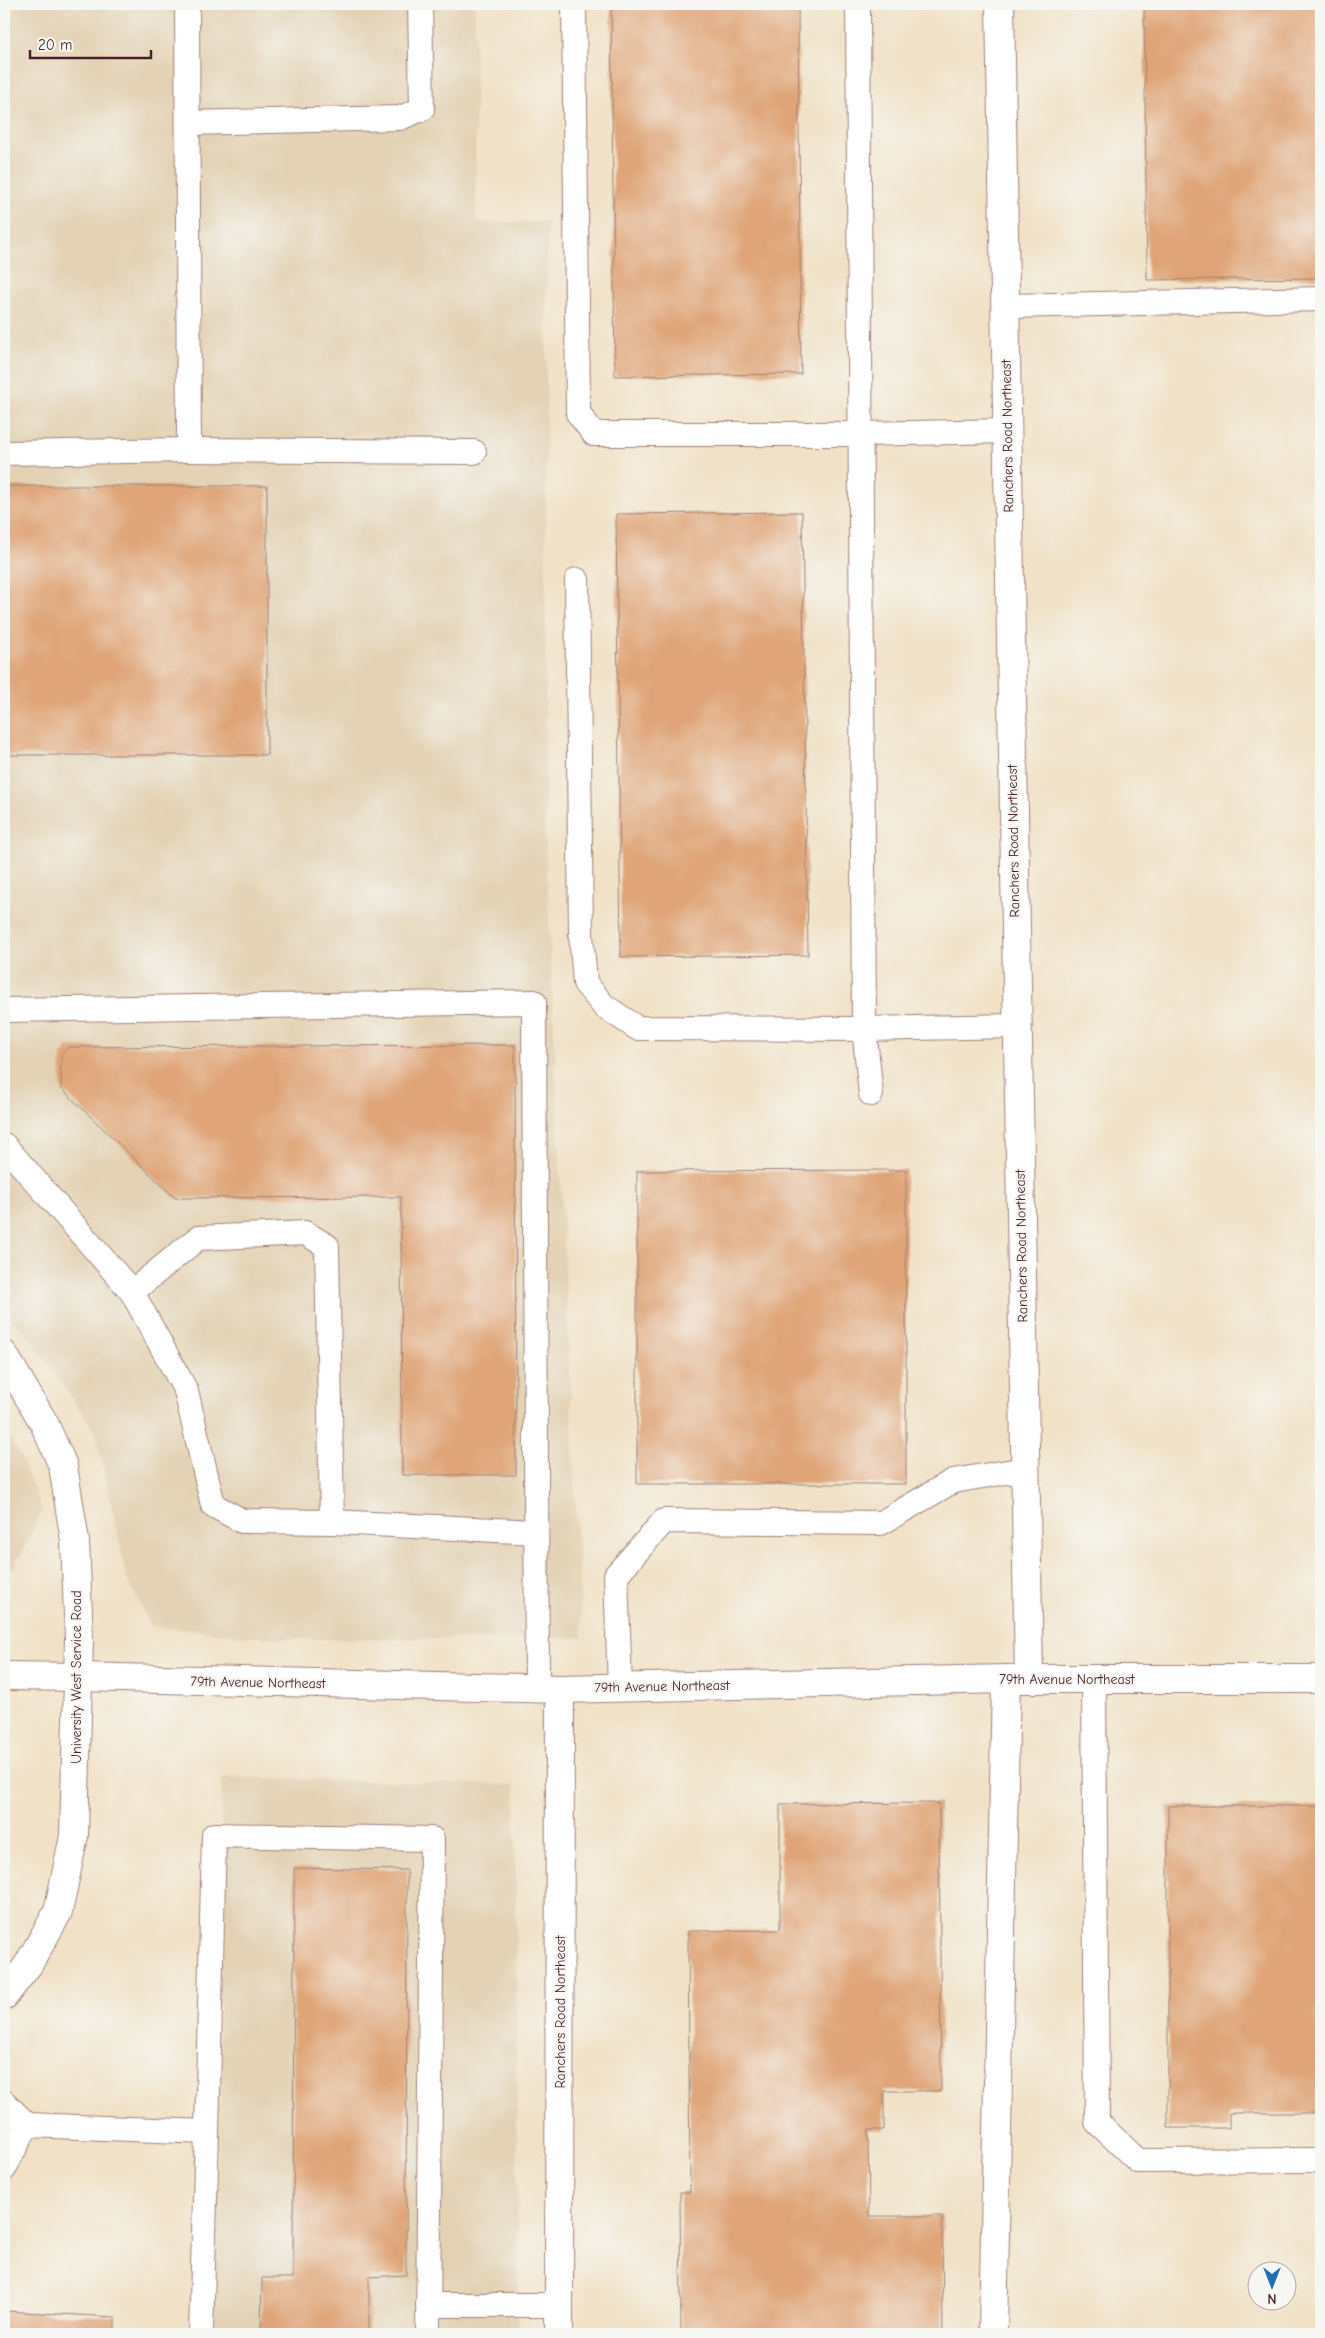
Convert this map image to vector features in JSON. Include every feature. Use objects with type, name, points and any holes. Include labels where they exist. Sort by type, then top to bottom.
[{"type":"street","name":"Ranchers Road Northeast","points":[[993,2334],[1026,1469],[1016,1026],[1000,4]]},
{"type":"street","name":"University West Service Road","points":[[4,1355],[44,1423],[63,1466],[75,1541],[79,1677],[74,1836],[58,1912],[28,1965],[4,1996]]},
{"type":"street","name":"79th Avenue Northeast","points":[[4,1676],[549,1688],[1018,1679],[1321,1679]]},
{"type":"street","name":"Ranchers Road Northeast","points":[[549,1688],[559,2334]]},
{"type":"lane","points":[[187,4],[190,450]]},
{"type":"lane","points":[[188,123],[400,118],[422,109],[420,4]]},
{"type":"lane","points":[[574,4],[578,413],[594,434],[860,434],[1007,431]]},
{"type":"lane","points":[[858,4],[864,1029],[871,1094]]},
{"type":"lane","points":[[1005,306],[1321,299]]},
{"type":"lane","points":[[4,454],[190,450],[474,452]]},
{"type":"lane","points":[[577,580],[581,934],[585,983],[604,1006],[638,1028],[864,1029],[1016,1026]]},
{"type":"lane","points":[[4,1010],[534,1002],[536,1532],[549,1688]]},
{"type":"lane","points":[[4,1145],[132,1292],[186,1391],[213,1505],[242,1521],[332,1522],[536,1532]]},
{"type":"lane","points":[[132,1292],[198,1238],[305,1233],[327,1246],[332,1522]]},
{"type":"lane","points":[[620,1688],[616,1575],[664,1521],[881,1522],[952,1481],[1026,1469]]},
{"type":"lane","points":[[1094,1679],[1097,2122],[1138,2161],[1321,2160]]},
{"type":"lane","points":[[201,2334],[214,1835],[432,1839],[428,2334]]},
{"type":"lane","points":[[4,2102],[28,2125],[207,2132]]},
{"type":"lane","points":[[4,2169],[28,2125]]},
{"type":"lane","points":[[428,2305],[559,2305]]},
{"type":"shaded area","points":[[4,4],[475,4],[476,222],[547,222],[545,837],[582,1638],[278,1639],[151,1626],[127,1578],[96,1433],[34,1343],[4,1310]]},
{"type":"shaded area","points":[[4,1426],[21,1457],[42,1510],[15,1566],[4,1572]]},
{"type":"shaded area","points":[[222,1777],[515,1785],[518,2334],[214,2334]]},
{"type":"building","points":[[611,4],[798,4],[801,374],[615,376]]},
{"type":"building","points":[[1144,4],[1321,4],[1321,278],[1147,280]]},
{"type":"building","points":[[4,486],[267,486],[267,755],[4,755]]},
{"type":"building","points":[[802,512],[808,955],[621,957],[616,514]]},
{"type":"building","points":[[515,1045],[516,1475],[402,1475],[401,1197],[175,1198],[61,1088],[61,1055],[68,1047]]},
{"type":"building","points":[[906,1170],[906,1484],[637,1484],[637,1171]]},
{"type":"building","points":[[939,1803],[941,2091],[884,2091],[884,2130],[868,2130],[869,2216],[942,2216],[943,2334],[681,2334],[680,2192],[690,2192],[688,1931],[780,1930],[780,1804]]},
{"type":"building","points":[[1168,1806],[1321,1806],[1321,2113],[1229,2113],[1229,2128],[1168,2128]]},
{"type":"building","points":[[294,1868],[407,1870],[406,2275],[369,2277],[369,2334],[261,2334],[262,2278],[293,2278]]},
{"type":"building","points":[[4,2311],[115,2317],[115,2334],[4,2334]]}]
